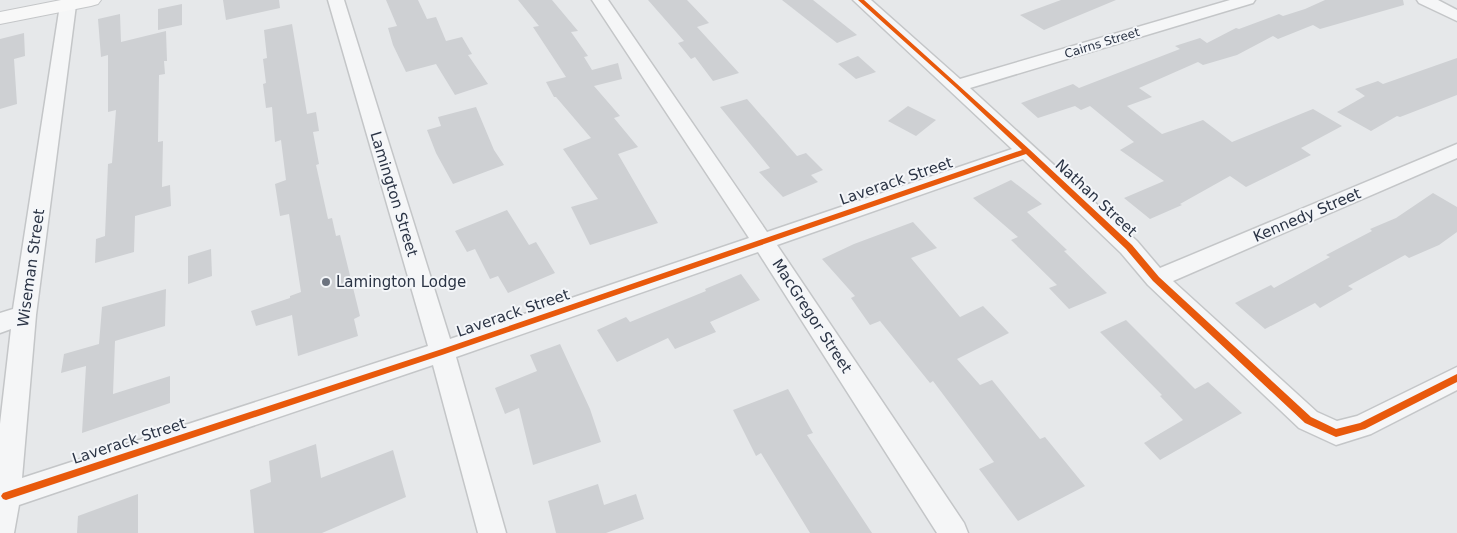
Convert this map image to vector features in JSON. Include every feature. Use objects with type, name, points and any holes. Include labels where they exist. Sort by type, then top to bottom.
[{"type":"street","points":[[0,18],[91,0]]},
{"type":"street","name":"Lamington Street","points":[[336,0],[442,352],[492,533]]},
{"type":"street","name":"MacGregor Street","points":[[600,0],[762,241],[954,533]]},
{"type":"street","name":"Nathan Street","points":[[861,0],[958,86],[1129,247],[1156,279],[1308,420],[1336,433],[1362,426],[1457,378]]},
{"type":"street","name":"Cairns Street","points":[[958,86],[1247,0]]},
{"type":"street","points":[[1425,0],[1457,16]]},
{"type":"street","name":"Wiseman Street","points":[[0,531],[6,496],[24,315],[68,4]]},
{"type":"street","name":"Kennedy Street","points":[[1156,279],[1457,150]]},
{"type":"street","name":"Laverack Street","points":[[6,496],[442,352],[1026,151]]},
{"type":"street","points":[[0,323],[24,315]]},
{"type":"building","points":[[223,0],[279,0],[280,8],[226,20]]},
{"type":"building","points":[[386,0],[418,0],[427,19],[436,17],[446,41],[462,37],[472,54],[468,55],[488,84],[455,95],[436,64],[406,72],[393,45],[388,28],[397,26]]},
{"type":"building","points":[[518,0],[552,0],[578,31],[571,32],[588,56],[584,57],[592,70],[618,63],[622,79],[594,86],[620,116],[614,118],[638,147],[618,154],[658,223],[590,245],[571,207],[598,199],[563,149],[591,138],[554,97],[546,82],[566,77],[533,27],[539,26]]},
{"type":"building","points":[[648,0],[687,0],[709,23],[697,27],[739,73],[713,81],[695,57],[691,59],[678,43],[684,41]]},
{"type":"building","points":[[782,0],[813,0],[857,35],[837,43]]},
{"type":"building","points":[[1061,0],[1116,0],[1044,30],[1020,15]]},
{"type":"building","points":[[1325,0],[1403,0],[1404,5],[1320,29],[1313,25],[1278,39],[1273,36],[1237,55],[1203,65],[1198,62],[1139,88],[1152,97],[1127,106],[1162,134],[1203,120],[1232,142],[1313,109],[1342,126],[1301,148],[1311,155],[1246,187],[1230,176],[1180,204],[1182,205],[1150,219],[1124,198],[1164,181],[1120,150],[1134,142],[1090,106],[1081,110],[1075,106],[1038,118],[1021,103],[1073,84],[1079,88],[1180,49],[1175,46],[1200,38],[1207,43],[1236,28],[1239,29],[1279,14],[1283,16]]},
{"type":"building","points":[[182,4],[182,25],[158,30],[158,9]]},
{"type":"building","points":[[120,14],[121,42],[166,31],[167,61],[164,61],[165,74],[159,75],[158,142],[163,141],[162,187],[170,185],[171,206],[135,216],[134,252],[95,263],[96,239],[105,236],[108,164],[112,163],[116,110],[108,112],[108,55],[101,57],[98,19]]},
{"type":"building","points":[[292,24],[307,114],[316,112],[319,131],[313,132],[319,164],[316,165],[328,219],[332,218],[336,236],[340,235],[360,316],[354,319],[358,336],[298,356],[292,315],[256,326],[251,311],[290,298],[290,296],[301,292],[289,214],[280,216],[275,184],[286,180],[281,140],[275,142],[272,107],[266,108],[263,84],[266,83],[263,59],[267,58],[264,30]]},
{"type":"building","points":[[24,33],[25,56],[14,59],[17,104],[0,109],[0,39]]},
{"type":"building","points":[[858,56],[876,72],[856,79],[838,64]]},
{"type":"building","points":[[1457,58],[1457,95],[1400,117],[1397,116],[1371,131],[1337,112],[1365,96],[1355,89],[1378,81],[1383,84]]},
{"type":"building","points":[[747,99],[797,156],[806,153],[823,170],[811,175],[818,182],[783,197],[759,172],[770,168],[720,107]]},
{"type":"building","points":[[908,106],[936,120],[916,136],[888,121]]},
{"type":"building","points":[[476,107],[494,150],[504,165],[453,184],[436,153],[427,130],[441,126],[438,117]]},
{"type":"building","points":[[1011,180],[1042,204],[1027,212],[1067,250],[1064,251],[1107,293],[1069,309],[1049,288],[1057,285],[1011,240],[1018,237],[973,198]]},
{"type":"building","points":[[1433,193],[1457,207],[1457,232],[1439,245],[1409,258],[1405,255],[1348,286],[1353,289],[1320,308],[1315,303],[1265,329],[1235,303],[1271,285],[1274,288],[1330,257],[1326,255],[1372,231],[1370,229],[1396,218]]},
{"type":"building","points":[[507,210],[529,245],[536,242],[555,273],[508,293],[498,276],[490,279],[475,249],[467,252],[455,231]]},
{"type":"building","points":[[913,222],[937,248],[911,258],[960,317],[983,306],[1009,333],[957,359],[980,385],[992,380],[1040,439],[1045,437],[1085,486],[1018,521],[979,469],[994,462],[933,381],[930,383],[880,321],[870,325],[851,298],[855,296],[822,259],[854,244]]},
{"type":"building","points":[[211,249],[212,276],[188,284],[188,256]]},
{"type":"building","points":[[741,274],[760,300],[710,322],[716,332],[675,349],[668,338],[617,362],[597,330],[626,317],[630,322],[706,291],[705,289]]},
{"type":"building","points":[[166,289],[165,326],[115,341],[113,394],[170,376],[170,403],[82,433],[86,366],[61,373],[64,354],[99,344],[102,307]]},
{"type":"building","points":[[1126,320],[1195,389],[1208,382],[1242,413],[1160,460],[1144,443],[1183,420],[1160,396],[1162,395],[1100,332]]},
{"type":"building","points":[[560,344],[590,409],[601,442],[533,465],[519,408],[505,414],[495,388],[537,371],[530,355]]},
{"type":"building","points":[[788,389],[813,433],[807,435],[872,533],[810,533],[761,453],[756,456],[733,410]]},
{"type":"building","points":[[316,444],[321,478],[393,450],[406,497],[322,533],[254,533],[250,490],[271,482],[269,461]]},
{"type":"building","points":[[598,484],[604,505],[636,494],[644,519],[606,533],[556,533],[548,501]]},
{"type":"building","points":[[138,494],[138,533],[77,533],[78,516]]},
{"type":"cycle path","points":[[861,0],[957,86],[1129,247],[1156,279],[1308,420],[1336,433],[1362,426],[1457,378]]},
{"type":"cycle path","points":[[6,496],[442,352],[1027,151]]},
{"type":"place","name":"Lamington Lodge","points":[[326,282]]}]
